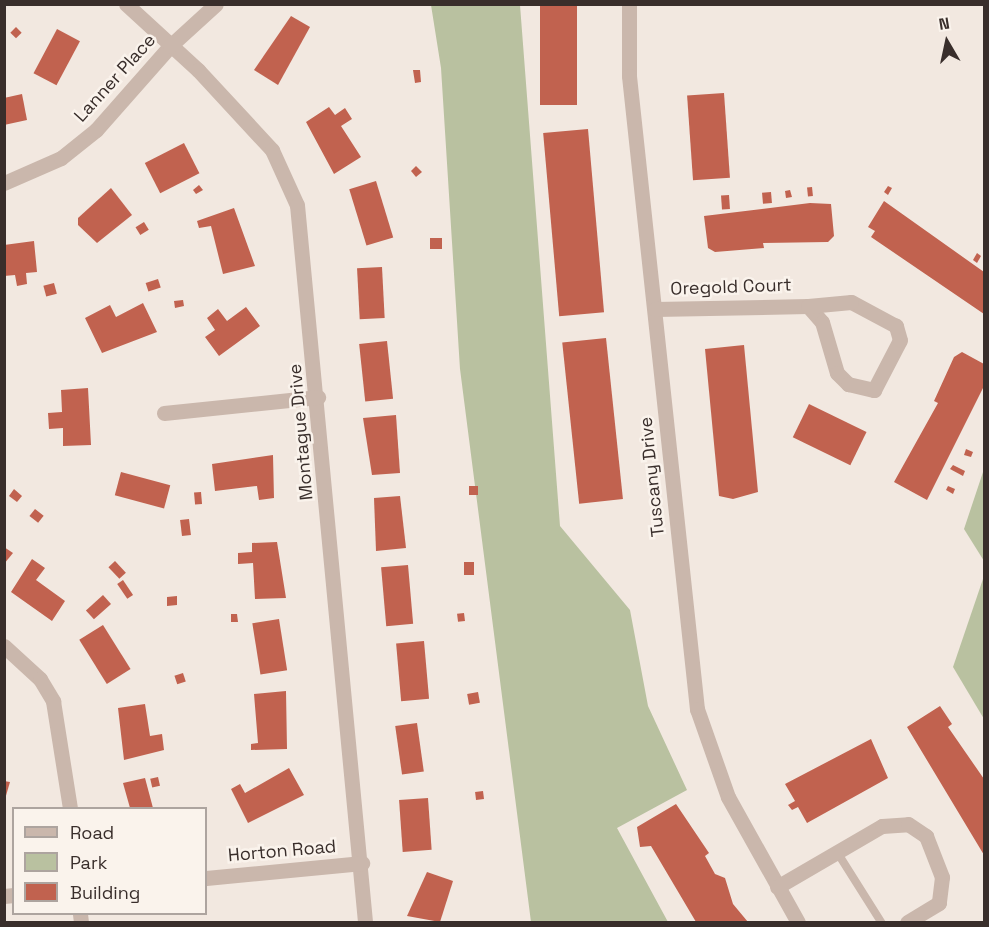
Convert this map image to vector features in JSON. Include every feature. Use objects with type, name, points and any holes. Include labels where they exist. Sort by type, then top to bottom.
[{"type":"street","name":"Montague Drive","points":[[126,4],[245,118],[287,175],[304,250],[362,863],[365,922]]},
{"type":"street","name":"Lanner Place","points":[[4,183],[61,158],[96,130],[170,46],[216,4]]},
{"type":"street","name":"Tuscany Drive","points":[[629,4],[629,76],[697,709],[728,797],[798,922]]},
{"type":"street","name":"Oregold Court","points":[[655,309],[808,306],[851,302],[896,326],[900,340],[874,390],[848,384],[837,374],[822,322],[808,306]]},
{"type":"street","points":[[164,413],[318,397]]},
{"type":"street","points":[[4,646],[40,679],[53,701],[70,807]]},
{"type":"street","points":[[777,887],[837,852],[897,822],[926,836],[941,864],[941,893],[934,908],[907,922]]},
{"type":"street","name":"Horton Road","points":[[207,878],[362,863]]},
{"type":"lane","points":[[837,852],[881,922]]},
{"type":"green space","points":[[431,5],[520,5],[560,526],[630,610],[648,706],[687,790],[617,828],[668,922],[531,922],[460,369],[441,68]]},
{"type":"green space","points":[[984,469],[984,561],[964,529]]},
{"type":"green space","points":[[984,576],[984,719],[953,667]]},
{"type":"building","points":[[540,4],[577,4],[577,105],[540,105]]},
{"type":"building","points":[[291,16],[310,27],[278,85],[254,70]]},
{"type":"building","points":[[16,27],[22,33],[16,38],[10,33]]},
{"type":"building","points":[[57,29],[80,41],[56,85],[34,73]]},
{"type":"building","points":[[413,70],[420,70],[421,82],[415,83]]},
{"type":"building","points":[[724,93],[730,178],[693,180],[687,96]]},
{"type":"building","points":[[22,94],[27,120],[4,125],[4,98]]},
{"type":"building","points":[[329,107],[335,115],[345,108],[352,119],[341,126],[361,157],[334,174],[306,122]]},
{"type":"building","points":[[588,129],[604,312],[559,316],[543,133]]},
{"type":"building","points":[[184,143],[199,173],[160,193],[145,163]]},
{"type":"building","points":[[416,166],[422,172],[416,177],[411,171]]},
{"type":"building","points":[[376,181],[393,237],[366,246],[349,189]]},
{"type":"building","points":[[199,185],[203,190],[196,194],[193,190]]},
{"type":"building","points":[[888,186],[892,188],[888,195],[884,192]]},
{"type":"building","points":[[812,187],[813,196],[808,196],[807,188]]},
{"type":"building","points":[[111,188],[132,215],[97,243],[78,225],[78,218]]},
{"type":"building","points":[[790,190],[792,197],[786,198],[785,191]]},
{"type":"building","points":[[771,192],[772,203],[763,204],[762,193]]},
{"type":"building","points":[[729,195],[730,209],[722,210],[721,196]]},
{"type":"building","points":[[884,201],[984,272],[984,314],[871,237],[875,231],[868,227]]},
{"type":"building","points":[[810,203],[831,204],[834,236],[828,242],[763,243],[764,248],[715,252],[708,248],[704,216]]},
{"type":"building","points":[[234,208],[255,266],[223,274],[211,226],[199,228],[197,221]]},
{"type":"building","points":[[144,222],[149,230],[140,235],[136,227]]},
{"type":"building","points":[[430,238],[442,238],[442,249],[430,249]]},
{"type":"building","points":[[34,241],[37,272],[26,273],[27,284],[17,286],[15,275],[4,276],[4,245]]},
{"type":"building","points":[[977,253],[981,256],[977,263],[973,260]]},
{"type":"building","points":[[382,267],[385,318],[360,319],[357,268]]},
{"type":"building","points":[[158,279],[161,288],[148,292],[146,283]]},
{"type":"building","points":[[54,283],[57,294],[46,296],[43,286]]},
{"type":"building","points":[[183,300],[184,306],[175,308],[174,301]]},
{"type":"building","points":[[143,303],[157,332],[102,353],[85,318],[110,305],[116,317]]},
{"type":"building","points":[[246,307],[260,326],[219,356],[205,337],[215,330],[207,318],[218,309],[227,321]]},
{"type":"building","points":[[606,338],[623,499],[579,504],[562,343]]},
{"type":"building","points":[[387,341],[393,399],[365,402],[359,344]]},
{"type":"building","points":[[744,345],[758,492],[733,499],[719,496],[705,349]]},
{"type":"building","points":[[962,352],[984,364],[983,388],[927,500],[894,482],[938,403],[934,401],[954,357]]},
{"type":"building","points":[[88,388],[91,445],[63,446],[63,428],[49,429],[48,413],[62,412],[61,390]]},
{"type":"building","points":[[809,404],[867,432],[850,465],[793,437]]},
{"type":"building","points":[[396,415],[400,473],[372,475],[363,418]]},
{"type":"building","points":[[966,449],[973,452],[971,457],[964,455]]},
{"type":"building","points":[[273,455],[274,498],[259,500],[257,486],[215,491],[212,464]]},
{"type":"building","points":[[953,465],[965,471],[963,476],[950,469]]},
{"type":"building","points":[[121,472],[170,485],[164,508],[115,495]]},
{"type":"building","points":[[469,486],[478,486],[478,495],[469,495]]},
{"type":"building","points":[[948,486],[955,489],[953,494],[946,490]]},
{"type":"building","points":[[14,489],[22,496],[17,502],[9,496]]},
{"type":"building","points":[[201,492],[202,504],[195,505],[194,493]]},
{"type":"building","points":[[400,496],[406,548],[376,551],[374,498]]},
{"type":"building","points":[[35,509],[44,516],[38,523],[29,516]]},
{"type":"building","points":[[189,519],[191,535],[182,536],[180,520]]},
{"type":"building","points":[[277,542],[286,598],[255,599],[253,563],[238,564],[238,553],[252,552],[252,543]]},
{"type":"building","points":[[4,547],[13,553],[4,564]]},
{"type":"building","points":[[32,559],[45,568],[36,580],[65,601],[52,621],[11,592]]},
{"type":"building","points":[[115,561],[126,573],[119,579],[108,567]]},
{"type":"building","points":[[464,562],[474,562],[474,575],[464,575]]},
{"type":"building","points":[[408,565],[413,624],[386,626],[381,567]]},
{"type":"building","points":[[123,580],[133,595],[127,599],[117,584]]},
{"type":"building","points":[[103,595],[111,604],[94,619],[86,610]]},
{"type":"building","points":[[177,596],[177,605],[167,606],[167,597]]},
{"type":"building","points":[[464,613],[465,621],[458,622],[457,614]]},
{"type":"building","points":[[231,614],[237,614],[238,622],[231,622]]},
{"type":"building","points":[[279,619],[287,670],[260,675],[252,623]]},
{"type":"building","points":[[103,625],[131,669],[107,684],[79,640]]},
{"type":"building","points":[[424,641],[429,699],[401,701],[396,643]]},
{"type":"building","points":[[183,673],[186,682],[177,684],[174,676]]},
{"type":"building","points":[[286,691],[287,749],[251,750],[251,744],[258,743],[254,694]]},
{"type":"building","points":[[478,692],[480,703],[469,705],[467,694]]},
{"type":"building","points":[[145,704],[150,736],[162,734],[164,750],[124,760],[118,708]]},
{"type":"building","points":[[940,706],[952,724],[948,727],[984,779],[984,855],[907,727]]},
{"type":"building","points":[[417,723],[424,772],[402,775],[395,726]]},
{"type":"building","points":[[871,739],[888,778],[807,823],[798,807],[792,810],[788,805],[795,801],[785,784]]},
{"type":"building","points":[[289,768],[304,795],[248,823],[231,789],[240,784],[245,793]]},
{"type":"building","points":[[158,777],[160,786],[152,788],[150,779]]},
{"type":"building","points":[[145,778],[153,807],[130,807],[123,783]]},
{"type":"building","points":[[4,781],[10,782],[5,799],[4,799]]},
{"type":"building","points":[[483,791],[484,799],[476,800],[475,792]]},
{"type":"building","points":[[428,798],[432,850],[403,852],[399,800]]},
{"type":"building","points":[[676,804],[709,853],[705,856],[715,874],[725,878],[733,904],[748,922],[696,922],[651,846],[640,847],[637,827]]},
{"type":"building","points":[[427,872],[453,881],[440,922],[407,916]]}]
